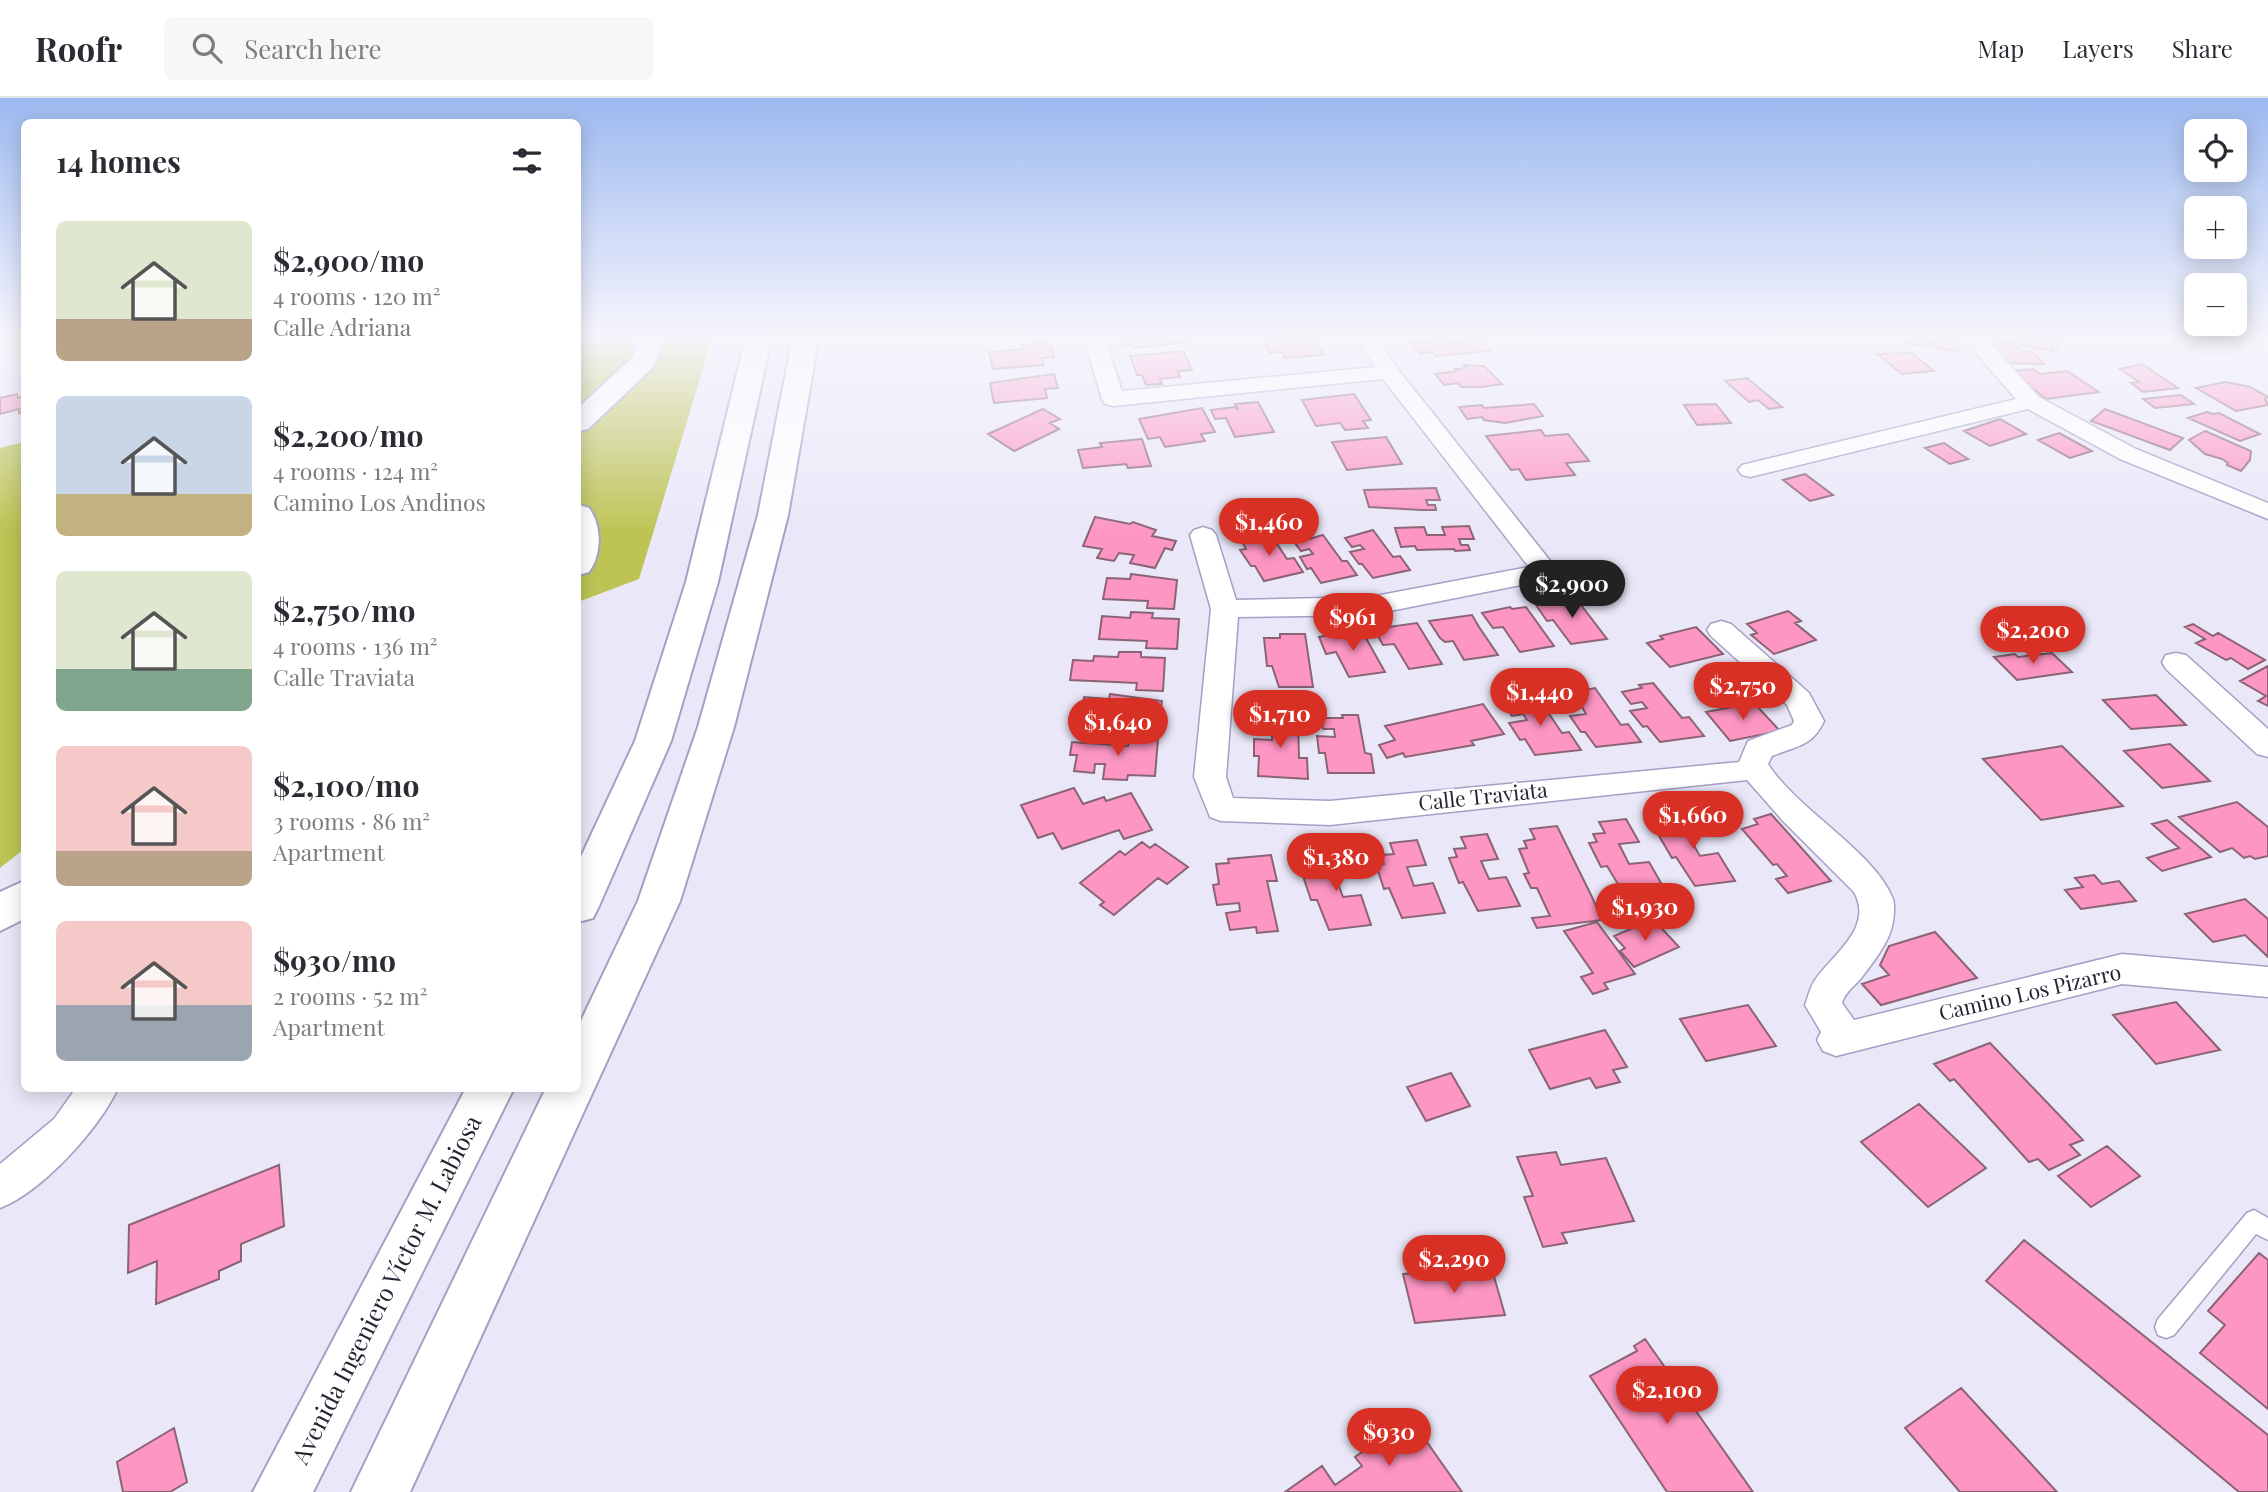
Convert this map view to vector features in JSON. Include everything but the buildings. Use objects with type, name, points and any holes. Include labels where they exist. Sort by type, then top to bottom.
[{"type":"main road","points":[[581,420],[601,401]]},
{"type":"main road","points":[[581,899],[653,741],[702,582],[745,401]]},
{"type":"main road","points":[[581,1068],[659,901],[716,727],[773,515],[794,401]]},
{"type":"main road","points":[[581,530],[584,547],[581,556]]},
{"type":"main road","points":[[0,914],[21,899]]},
{"type":"main road","name":"Avenida Ingeniero Víctor M. Labiosa","points":[[282,1492],[489,1092]]},
{"type":"main road","points":[[380,1492],[568,1092]]},
{"type":"street","points":[[1203,535],[1224,609],[1370,606],[1546,572],[1412,401]]},
{"type":"street","points":[[1750,470],[2031,402],[2128,454],[2262,504]]},
{"type":"street","name":"Calle Traviata","points":[[1224,609],[1210,777],[1221,809],[1330,813],[1736,772]]},
{"type":"street","name":"Camino Los Pizarro","points":[[1721,630],[1799,700],[1809,721],[1804,732],[1759,749],[1753,764],[1760,776],[1794,813],[1866,883],[1877,902],[1875,928],[1850,966],[1828,990],[1823,1005],[1841,1039],[2122,969],[2268,982]]},
{"type":"street","points":[[2176,662],[2268,746]]},
{"type":"street","points":[[0,1189],[68,1132],[96,1092]]},
{"type":"lane","points":[[2166,1327],[2254,1220],[2268,1230]]},
{"type":"green space","points":[[581,401],[693,401],[639,579],[581,601]]},
{"type":"green space","points":[[21,443],[21,851],[0,868],[0,448]]}]
